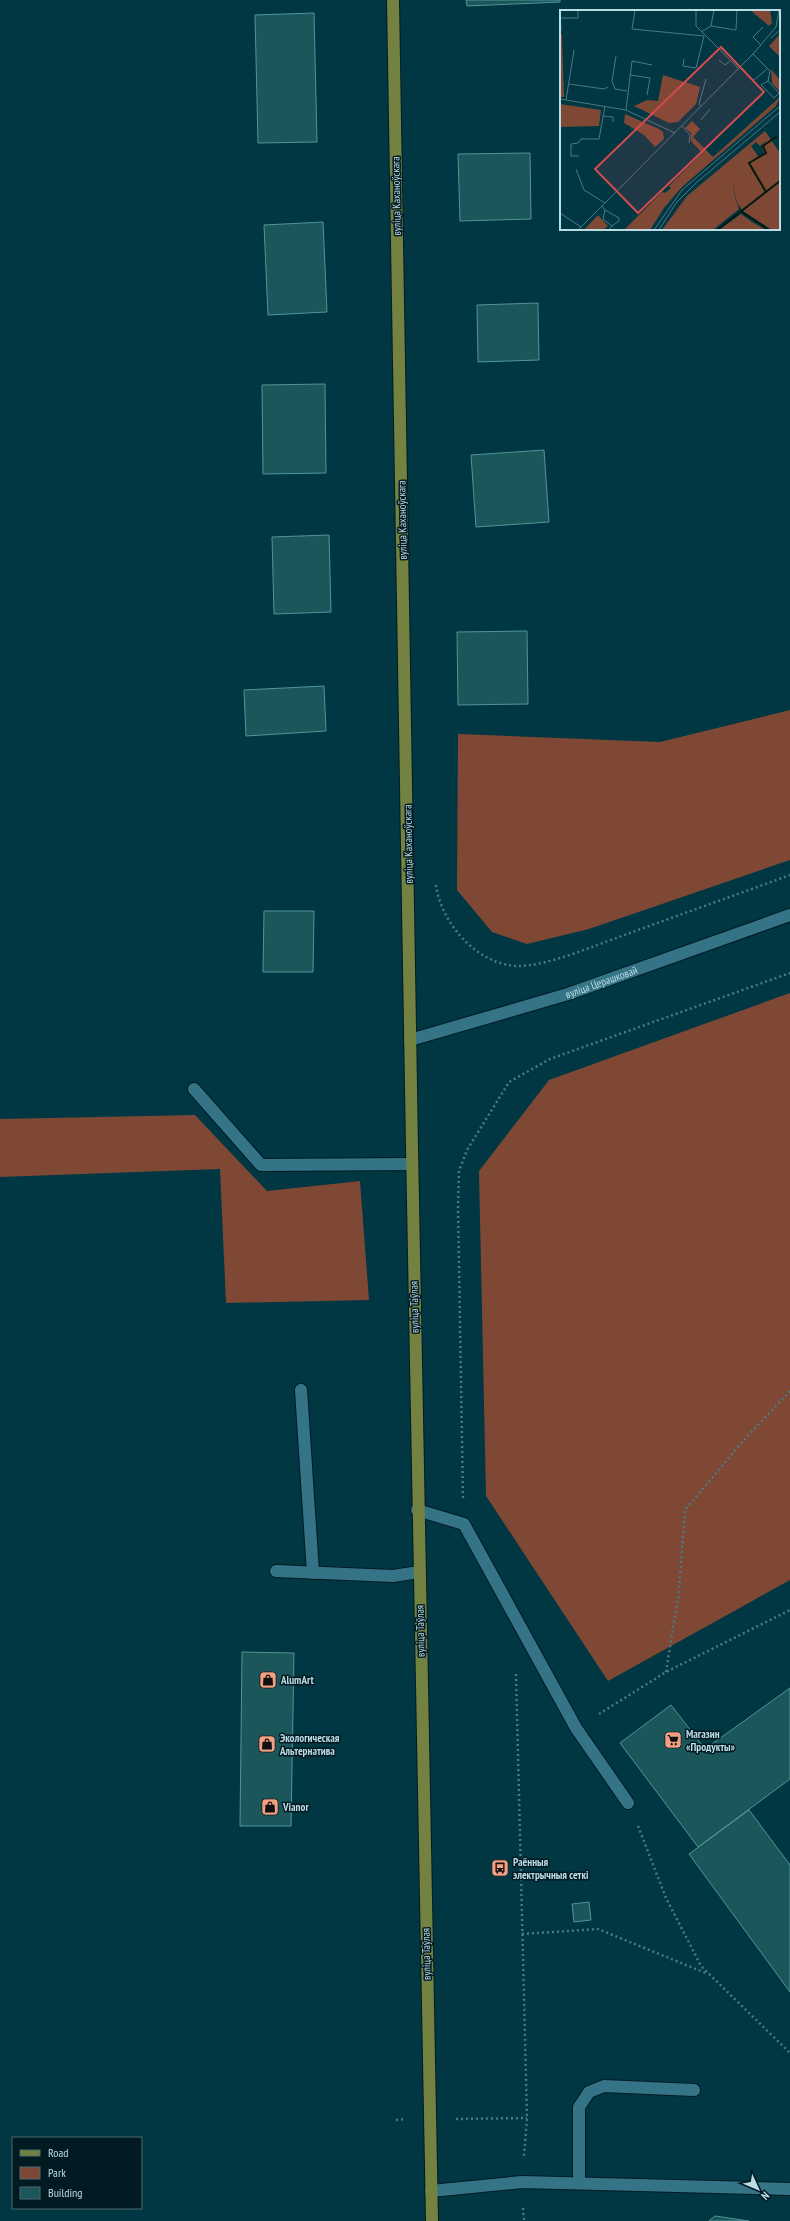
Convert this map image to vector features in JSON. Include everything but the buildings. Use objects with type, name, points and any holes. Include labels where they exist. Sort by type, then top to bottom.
[{"type":"main road","name":"вуліца Каханоўскага","points":[[393,0],[410,1040]]},
{"type":"main road","name":"вуліца Таўлая","points":[[410,1040],[417,1510],[432,2221]]},
{"type":"street","name":"вуліца Церашковай","points":[[410,1040],[568,994],[790,915]]},
{"type":"street","points":[[194,1089],[261,1165],[412,1164]]},
{"type":"street","points":[[301,1390],[313,1573]]},
{"type":"street","points":[[417,1510],[464,1524],[576,1728],[628,1803]]},
{"type":"street","points":[[276,1571],[393,1576],[419,1572]]},
{"type":"street","points":[[579,2182],[580,2107],[589,2092],[604,2086],[694,2090]]},
{"type":"street","points":[[431,2191],[522,2182],[579,2182],[790,2188]]},
{"type":"path","points":[[436,879],[436,887],[448,921],[464,940],[488,959],[518,966],[558,959],[790,875]]},
{"type":"path","points":[[464,1524],[458,1207],[459,1171],[467,1150],[509,1082],[550,1059],[790,974]]},
{"type":"path","points":[[666,1672],[679,1591],[685,1510],[743,1441],[790,1391]]},
{"type":"path","points":[[576,1728],[666,1672],[790,1610]]},
{"type":"path","points":[[515,1666],[527,2118],[522,2182],[524,2221]]},
{"type":"path","points":[[628,1803],[666,1898],[700,1966],[790,2053]]},
{"type":"path","points":[[522,1934],[598,1929],[710,1975]]},
{"type":"path","points":[[396,2120],[527,2118]]},
{"type":"green space","points":[[790,710],[790,860],[589,929],[527,944],[492,932],[457,890],[458,734],[660,742]]},
{"type":"green space","points":[[790,993],[790,1580],[608,1681],[486,1496],[479,1171],[549,1080]]},
{"type":"green space","points":[[195,1115],[267,1191],[360,1181],[369,1300],[226,1303],[220,1169],[0,1177],[0,1119]]},
{"type":"place","name":"AlumArt","points":[[268,1680]]},
{"type":"place","name":"Магазин «Продукты»","points":[[673,1740]]},
{"type":"place","name":"Экологическая Альтернатива","points":[[267,1744]]},
{"type":"place","name":"Vianor","points":[[270,1807]]},
{"type":"place","name":"Раённыя электрычныя сеткі","points":[[500,1868]]}]
